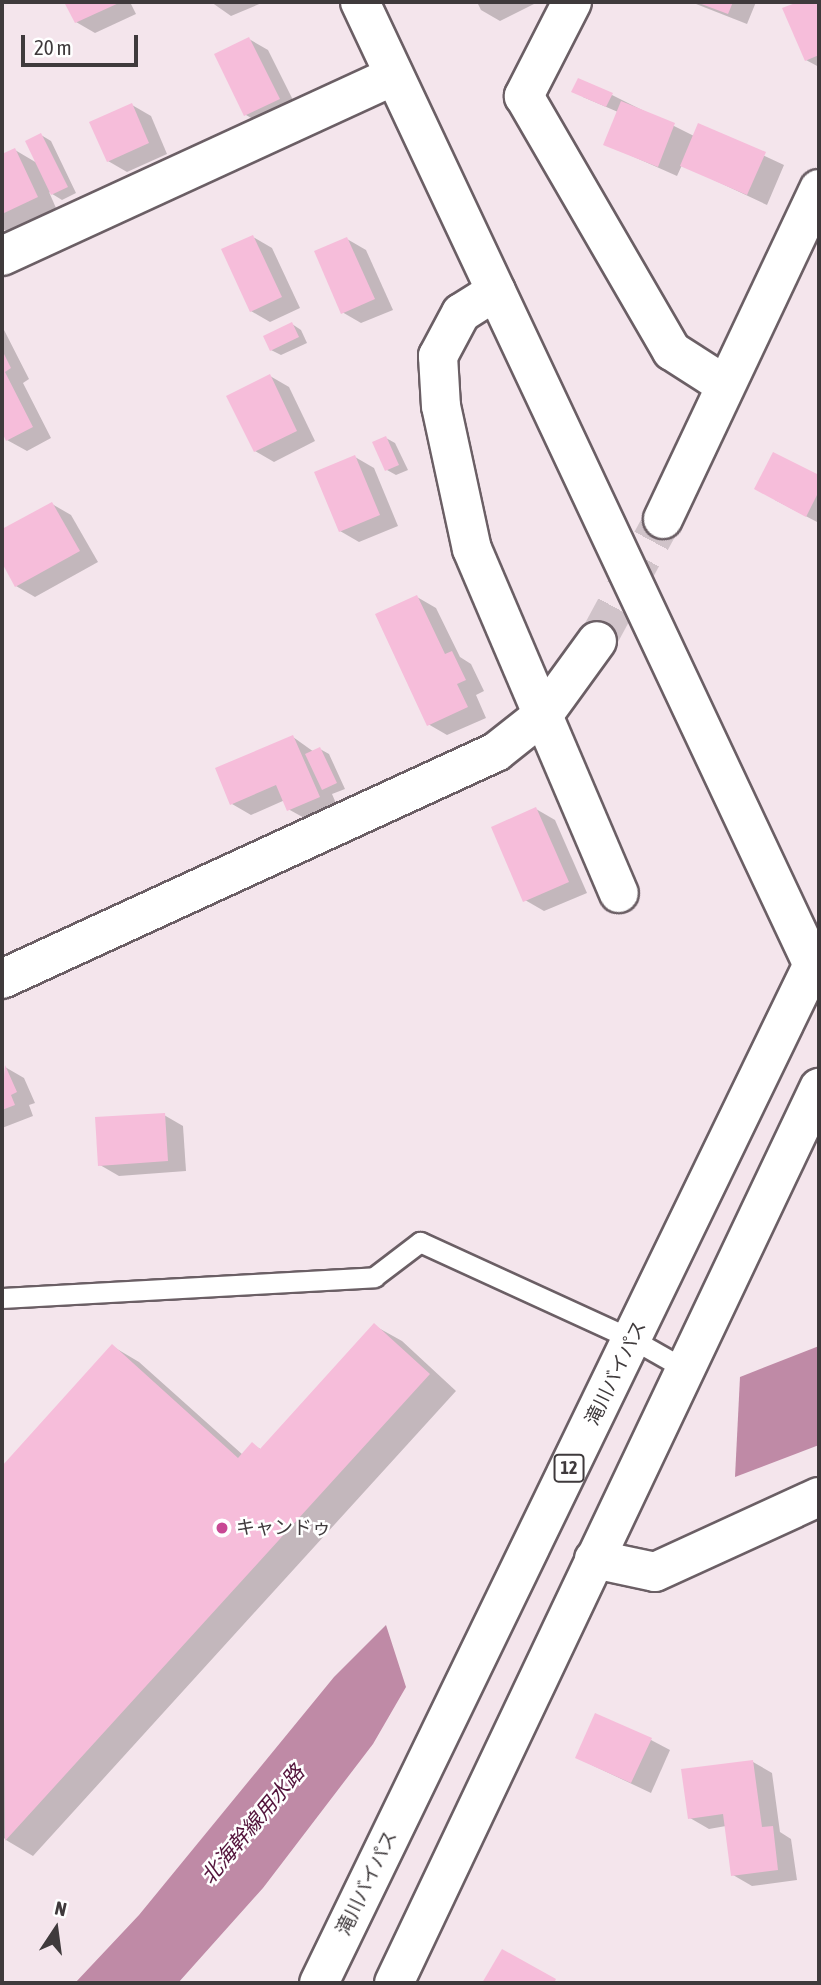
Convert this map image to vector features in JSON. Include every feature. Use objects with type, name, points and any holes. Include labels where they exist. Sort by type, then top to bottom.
[{"type":"main road","points":[[360,2],[817,965]]},
{"type":"main road","points":[[572,2],[524,96],[672,351],[725,385]]},
{"type":"main road","points":[[2,256],[394,76]]},
{"type":"main road","points":[[663,519],[819,189]]},
{"type":"main road","points":[[496,292],[461,313],[438,356],[440,406],[472,549],[619,892]]},
{"type":"main road","points":[[2,979],[496,752],[544,714],[597,641]]},
{"type":"main road","name":"滝川バイパス","points":[[319,1983],[817,965]]},
{"type":"main road","points":[[394,1983],[819,1088]]},
{"type":"main road","points":[[594,1559],[655,1573],[819,1497]]},
{"type":"lane","points":[[2,1298],[374,1277],[420,1242],[632,1339],[685,1369]]},
{"type":"water","points":[[819,1346],[819,1445],[735,1477],[740,1377]]},
{"type":"water","name":"北海幹線用水路","points":[[386,1625],[406,1687],[373,1744],[263,1888],[178,1983],[75,1983],[139,1915],[334,1677]]},
{"type":"building","points":[[64,2],[121,2],[75,23]]},
{"type":"building","points":[[696,2],[733,2],[728,14]]},
{"type":"building","points":[[798,2],[819,2],[819,55],[805,61],[782,8]]},
{"type":"building","points":[[249,37],[280,99],[244,116],[214,54]]},
{"type":"building","points":[[578,78],[613,93],[606,107],[571,92]]},
{"type":"building","points":[[621,101],[675,123],[658,167],[603,145]]},
{"type":"building","points":[[132,103],[149,143],[107,162],[89,122]]},
{"type":"building","points":[[698,123],[766,152],[747,195],[680,166]]},
{"type":"building","points":[[41,133],[68,187],[51,195],[25,141]]},
{"type":"building","points":[[15,148],[38,197],[2,214],[2,154]]},
{"type":"building","points":[[253,235],[282,297],[250,312],[221,249]]},
{"type":"building","points":[[347,237],[375,299],[341,314],[314,251]]},
{"type":"building","points":[[292,322],[299,337],[270,351],[263,336]]},
{"type":"building","points":[[2,350],[11,368],[5,372],[33,427],[6,441],[2,432]]},
{"type":"building","points":[[270,374],[297,431],[254,452],[226,396]]},
{"type":"building","points":[[386,436],[399,465],[385,471],[372,442]]},
{"type":"building","points":[[773,452],[819,475],[819,491],[806,517],[754,489]]},
{"type":"building","points":[[355,455],[380,515],[339,532],[314,472]]},
{"type":"building","points":[[52,502],[80,551],[15,587],[2,563],[2,529]]},
{"type":"building","points":[[417,595],[445,654],[452,651],[466,680],[457,684],[468,707],[427,726],[375,614]]},
{"type":"building","points":[[293,735],[320,797],[287,811],[276,785],[230,805],[215,768]]},
{"type":"building","points":[[320,747],[337,783],[322,790],[305,754]]},
{"type":"building","points":[[536,807],[569,882],[523,902],[491,827]]},
{"type":"building","points":[[5,1065],[17,1092],[11,1095],[15,1105],[2,1110]]},
{"type":"building","points":[[165,1113],[168,1161],[98,1166],[95,1117]]},
{"type":"building","points":[[374,1323],[430,1374],[5,1841],[2,1466],[112,1344],[238,1458],[252,1442],[260,1449]]},
{"type":"building","points":[[595,1713],[652,1738],[631,1783],[575,1758]]},
{"type":"building","points":[[753,1760],[762,1827],[773,1826],[778,1870],[731,1876],[723,1814],[688,1819],[681,1769]]},
{"type":"building","points":[[502,1949],[556,1979],[554,1983],[482,1983]]},
{"type":"tunnel","points":[[597,641],[663,519]]},
{"type":"place","name":"キャンドゥ","points":[[222,1528]]}]
